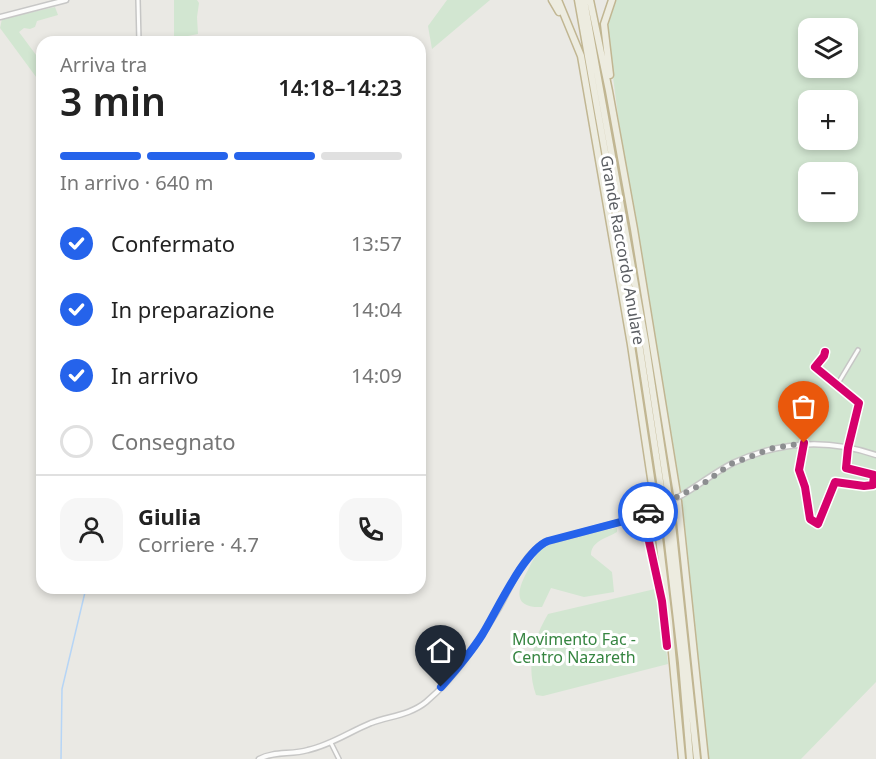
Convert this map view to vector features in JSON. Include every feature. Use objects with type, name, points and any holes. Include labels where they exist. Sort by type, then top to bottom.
[{"type":"highway","points":[[552,0],[578,47]]},
{"type":"highway","points":[[558,0],[578,47]]},
{"type":"highway","name":"Grande Raccordo Anulare","points":[[578,0],[666,503],[690,759]]},
{"type":"highway","name":"Grande Raccordo Anulare","points":[[584,0],[644,329],[697,759]]},
{"type":"highway","points":[[590,0],[618,135]]},
{"type":"highway","points":[[612,0],[604,29],[618,135]]},
{"type":"highway","name":"Grande Raccordo Anulare","points":[[578,47],[631,345],[670,631],[682,759]]},
{"type":"highway","name":"Grande Raccordo Anulare","points":[[618,135],[679,496],[705,759]]},
{"type":"main road","points":[[0,17],[66,0]]},
{"type":"main road","points":[[259,759],[275,753],[307,751],[331,743],[373,722],[412,711],[429,699],[467,657],[528,558],[541,544],[643,514],[679,496],[731,464],[773,448],[804,443],[848,446],[876,455]]},
{"type":"street","points":[[138,0],[139,36]]},
{"type":"street","points":[[837,385],[858,350]]},
{"type":"street","points":[[804,443],[799,470],[805,487],[810,519],[818,524],[835,482],[874,485],[875,474],[846,468],[844,465],[859,403],[815,367],[824,357],[825,352]]},
{"type":"street","points":[[643,514],[662,601],[668,645]]},
{"type":"street","points":[[331,743],[339,759]]},
{"type":"green space","points":[[174,0],[197,0],[199,3],[198,34],[174,36]]},
{"type":"green space","points":[[447,0],[490,0],[432,49],[428,26]]},
{"type":"green space","points":[[614,0],[876,0],[876,682],[801,759],[708,759],[682,498],[619,123],[607,31],[610,8]]},
{"type":"green space","points":[[55,7],[58,15],[37,21],[35,27],[24,28],[19,32],[36,55],[36,77],[0,28],[2,19]]},
{"type":"green space","points":[[617,528],[617,532],[594,546],[591,555],[612,572],[614,592],[584,597],[551,588],[542,607],[532,607],[521,601],[521,584],[540,550],[589,533]]},
{"type":"green space","name":"Movimento Fac - Centro Nazareth","points":[[655,589],[660,603],[668,664],[543,696],[536,695],[531,664],[538,633],[548,614]]},
{"type":"waterway","points":[[61,759],[62,689],[85,594]]},
{"type":"cycle path","points":[[804,443],[799,470],[805,487],[810,519],[818,524],[835,482],[873,485],[874,475],[846,468],[848,448],[859,403],[815,367],[825,352]]},
{"type":"cycle path","points":[[643,514],[662,601],[667,646]]},
{"type":"way so far","points":[[648,512],[704,483],[731,464],[773,448],[804,443]]},
{"type":"route","points":[[441,687],[480,638],[528,558],[538,546],[548,541],[624,521],[648,512]]}]
